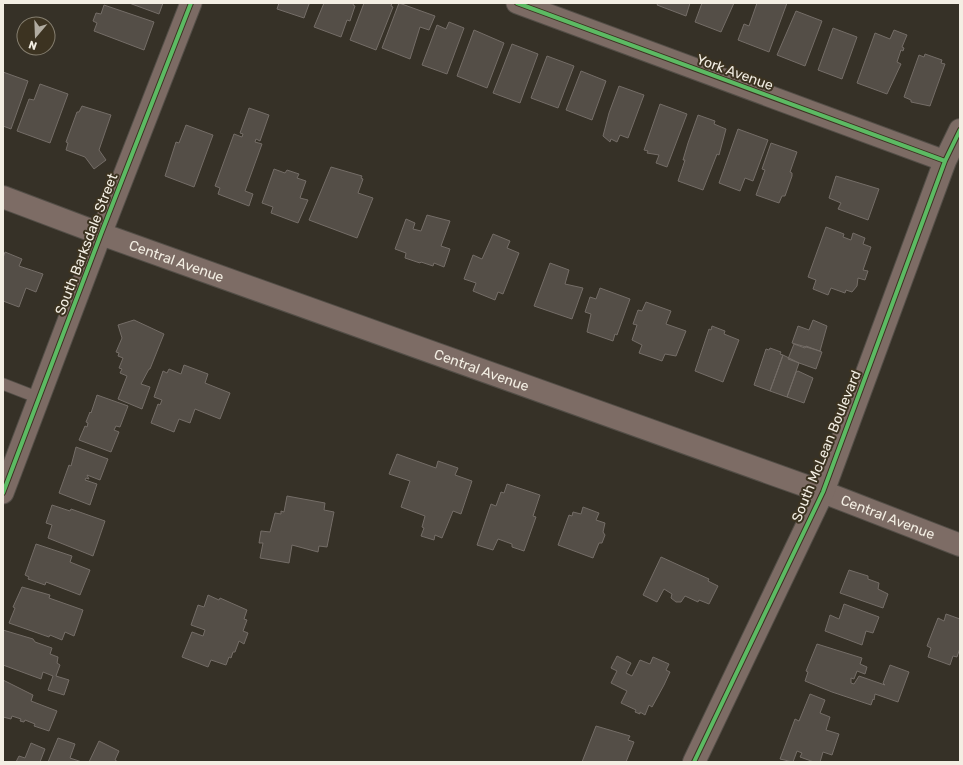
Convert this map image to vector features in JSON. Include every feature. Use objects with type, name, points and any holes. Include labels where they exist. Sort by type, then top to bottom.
[{"type":"main road","name":"South McLean Boulevard","points":[[694,762],[822,492],[954,147]]},
{"type":"main road","name":"Central Avenue","points":[[3,197],[101,234],[822,492],[960,545]]},
{"type":"street","name":"South Barksdale Street","points":[[3,493],[101,234],[191,3]]},
{"type":"street","name":"York Avenue","points":[[517,3],[954,147]]},
{"type":"lane","points":[[3,384],[39,398]]},
{"type":"building","points":[[129,3],[163,3],[159,14]]},
{"type":"building","points":[[279,3],[311,3],[309,4],[304,18],[277,9]]},
{"type":"building","points":[[324,3],[354,3],[353,5],[355,6],[350,21],[347,20],[341,37],[314,27]]},
{"type":"building","points":[[364,3],[392,3],[391,6],[393,7],[376,50],[350,40]]},
{"type":"building","points":[[399,3],[435,16],[429,30],[420,27],[410,59],[382,48]]},
{"type":"building","points":[[658,3],[690,3],[686,16],[657,5]]},
{"type":"building","points":[[702,3],[734,3],[721,32],[695,22]]},
{"type":"building","points":[[757,3],[787,3],[769,52],[738,40],[744,24],[749,26]]},
{"type":"building","points":[[104,5],[154,22],[144,50],[94,31],[97,23],[93,21],[96,13],[101,14]]},
{"type":"building","points":[[796,11],[822,21],[805,66],[777,55]]},
{"type":"building","points":[[449,22],[464,28],[447,74],[422,65],[437,25],[446,29]]},
{"type":"building","points":[[833,28],[857,37],[842,79],[818,70]]},
{"type":"building","points":[[474,30],[504,43],[487,88],[457,76]]},
{"type":"building","points":[[894,30],[907,35],[902,47],[904,48],[903,51],[901,50],[897,62],[901,64],[887,94],[857,83],[875,33],[890,39]]},
{"type":"building","points":[[512,44],[538,54],[520,103],[493,93]]},
{"type":"building","points":[[925,54],[942,60],[941,63],[945,64],[930,106],[911,102],[911,100],[904,97],[919,55],[924,57]]},
{"type":"building","points":[[547,56],[574,66],[558,108],[531,98]]},
{"type":"building","points":[[581,71],[606,81],[592,120],[566,110]]},
{"type":"building","points":[[3,72],[28,81],[11,129],[3,126]]},
{"type":"building","points":[[40,84],[68,94],[50,143],[17,131],[29,99],[34,100]]},
{"type":"building","points":[[619,86],[644,95],[628,138],[620,135],[617,142],[611,139],[610,142],[603,136],[609,113]]},
{"type":"building","points":[[660,104],[687,114],[667,167],[656,163],[659,155],[647,153],[648,151],[644,150]]},
{"type":"building","points":[[82,106],[111,115],[99,150],[106,160],[94,169],[85,157],[66,150],[68,143],[66,142],[77,112],[79,112]]},
{"type":"building","points":[[249,108],[269,115],[260,141],[256,139],[255,142],[262,144],[245,191],[253,194],[249,206],[218,194],[220,188],[215,186],[234,134],[242,137],[243,134],[240,133]]},
{"type":"building","points":[[698,115],[715,121],[714,124],[726,129],[719,155],[717,154],[703,190],[678,181],[685,160],[683,160],[688,143]]},
{"type":"building","points":[[186,125],[213,135],[194,187],[165,176],[176,142],[179,143]]},
{"type":"building","points":[[738,129],[768,140],[753,181],[745,178],[740,191],[719,183]]},
{"type":"building","points":[[771,143],[797,152],[790,172],[792,173],[792,176],[785,196],[782,196],[779,203],[756,195],[765,170],[762,169]]},
{"type":"building","points":[[331,167],[362,176],[361,178],[363,179],[358,193],[373,198],[357,238],[309,220]]},
{"type":"building","points":[[274,169],[285,173],[287,170],[299,174],[297,178],[306,181],[300,198],[308,200],[298,223],[271,213],[273,207],[262,203]]},
{"type":"building","points":[[836,176],[879,189],[868,220],[838,209],[841,203],[829,198]]},
{"type":"building","points":[[427,215],[450,221],[441,246],[450,249],[444,267],[434,263],[433,266],[405,258],[406,253],[395,249],[406,219],[415,223],[413,229],[421,231]]},
{"type":"building","points":[[826,227],[844,234],[843,237],[851,240],[853,233],[865,238],[863,244],[871,247],[863,270],[868,271],[865,280],[858,278],[857,286],[852,292],[846,290],[845,293],[831,288],[828,295],[813,289],[816,280],[808,277]]},
{"type":"building","points":[[493,234],[510,241],[507,248],[519,253],[503,294],[498,292],[495,300],[473,291],[476,283],[464,279],[473,255],[482,259]]},
{"type":"building","points":[[5,252],[22,259],[19,266],[43,274],[36,292],[26,288],[19,307],[3,301],[3,258]]},
{"type":"building","points":[[550,263],[569,270],[565,284],[583,288],[572,319],[534,306]]},
{"type":"building","points":[[600,288],[630,299],[617,335],[615,334],[613,341],[587,332],[591,314],[585,312],[590,297],[596,299]]},
{"type":"building","points":[[646,302],[671,311],[666,324],[686,331],[676,356],[665,354],[662,361],[639,353],[642,345],[632,340],[637,325],[633,324],[638,310],[642,311]]},
{"type":"building","points":[[134,320],[164,334],[150,369],[141,384],[150,387],[142,409],[118,399],[127,376],[120,373],[122,369],[119,368],[123,358],[118,356],[119,353],[116,352],[122,338],[118,325]]},
{"type":"building","points":[[813,320],[827,326],[820,351],[792,343],[798,326],[809,330]]},
{"type":"building","points":[[712,326],[725,331],[724,334],[739,340],[723,382],[695,371],[709,329],[711,330]]},
{"type":"building","points":[[794,344],[805,348],[806,346],[822,352],[816,369],[788,359]]},
{"type":"building","points":[[770,348],[781,352],[780,354],[783,355],[770,391],[754,385],[766,349],[769,350]]},
{"type":"building","points":[[783,355],[799,363],[787,397],[770,391]]},
{"type":"building","points":[[184,365],[208,374],[205,383],[230,393],[220,419],[195,409],[190,423],[179,419],[174,432],[151,423],[158,404],[160,405],[162,400],[154,397],[163,371],[167,373],[169,369],[181,374]]},
{"type":"building","points":[[798,371],[813,378],[804,403],[787,397],[796,372]]},
{"type":"building","points":[[97,395],[128,406],[120,427],[116,426],[114,430],[119,432],[111,452],[79,440],[85,426],[87,427],[88,423],[86,422],[90,412],[91,413]]},
{"type":"building","points":[[76,447],[108,459],[100,480],[87,475],[89,479],[86,478],[85,480],[97,484],[90,505],[59,493],[69,465],[71,466]]},
{"type":"building","points":[[397,454],[436,468],[438,461],[458,468],[455,475],[472,481],[461,514],[453,511],[442,538],[435,535],[434,540],[421,536],[424,528],[422,527],[425,516],[401,507],[410,481],[389,474]]},
{"type":"building","points":[[507,484],[540,495],[533,516],[536,517],[524,551],[512,547],[512,544],[498,539],[493,550],[477,545],[491,504],[496,506],[501,492],[504,493]]},
{"type":"building","points":[[287,496],[325,503],[324,510],[334,512],[327,547],[319,546],[318,552],[292,545],[289,563],[260,558],[263,543],[259,543],[261,531],[270,532],[275,513],[281,514],[281,511],[284,512]]},
{"type":"building","points":[[52,505],[70,511],[71,509],[105,521],[93,556],[48,538],[52,525],[46,523]]},
{"type":"building","points":[[583,507],[599,513],[596,520],[605,523],[603,532],[605,535],[602,543],[599,543],[593,558],[558,545],[569,515],[572,516],[573,512],[581,514]]},
{"type":"building","points":[[36,544],[72,556],[70,562],[90,570],[80,595],[46,582],[45,585],[28,579],[29,577],[25,575]]},
{"type":"building","points":[[661,557],[709,579],[708,581],[718,586],[709,604],[699,600],[698,602],[685,596],[681,602],[676,602],[671,598],[672,594],[664,589],[657,602],[643,595]]},
{"type":"building","points":[[849,570],[868,576],[868,579],[879,583],[878,589],[888,594],[883,608],[840,593]]},
{"type":"building","points":[[22,587],[50,595],[49,598],[83,610],[74,636],[65,632],[62,640],[9,623],[15,608],[13,607]]},
{"type":"building","points":[[208,595],[219,600],[220,598],[247,610],[244,619],[247,620],[243,631],[248,633],[244,644],[239,641],[235,652],[233,652],[231,658],[229,657],[226,665],[211,660],[208,667],[182,657],[192,632],[203,636],[205,630],[191,625],[198,605],[204,607]]},
{"type":"building","points":[[844,604],[879,617],[873,633],[866,631],[862,645],[825,631],[830,615],[839,619]]},
{"type":"building","points":[[946,614],[960,619],[960,648],[957,657],[953,656],[950,665],[928,657],[931,648],[927,646],[938,618],[944,621]]},
{"type":"building","points":[[3,630],[33,639],[35,642],[52,648],[50,654],[58,657],[57,663],[60,665],[56,676],[69,680],[64,695],[48,690],[53,676],[43,672],[41,679],[3,665]]},
{"type":"building","points":[[817,644],[862,658],[860,664],[867,667],[865,674],[857,671],[854,679],[851,678],[851,683],[854,684],[859,676],[885,685],[883,683],[890,665],[909,672],[898,702],[875,694],[871,705],[805,681],[808,672],[806,671]]},
{"type":"building","points":[[617,656],[631,663],[626,673],[632,676],[640,660],[650,664],[653,657],[669,664],[666,670],[670,672],[664,685],[652,707],[649,705],[645,715],[640,712],[640,714],[635,712],[636,710],[621,703],[627,691],[611,683],[617,671],[611,668]]},
{"type":"building","points":[[3,680],[33,695],[31,701],[57,711],[49,731],[34,726],[35,724],[25,720],[24,722],[20,721],[21,719],[12,716],[11,719],[3,717]]},
{"type":"building","points":[[810,694],[825,700],[820,713],[830,717],[826,730],[839,734],[832,755],[823,752],[820,762],[814,762],[800,757],[802,753],[797,751],[793,762],[780,759],[795,719],[799,721]]},
{"type":"building","points":[[596,726],[630,736],[628,740],[634,742],[626,762],[582,762]]},
{"type":"building","points":[[58,738],[75,744],[70,758],[82,762],[48,762]]},
{"type":"building","points":[[99,741],[119,751],[115,760],[118,762],[89,762]]},
{"type":"building","points":[[31,743],[45,749],[40,762],[16,762],[19,756],[25,758]]},
{"type":"cycle path","points":[[3,493],[101,234],[191,3]]},
{"type":"cycle path","points":[[517,3],[945,161]]},
{"type":"cycle path","points":[[694,762],[823,492],[945,161],[960,130]]}]
